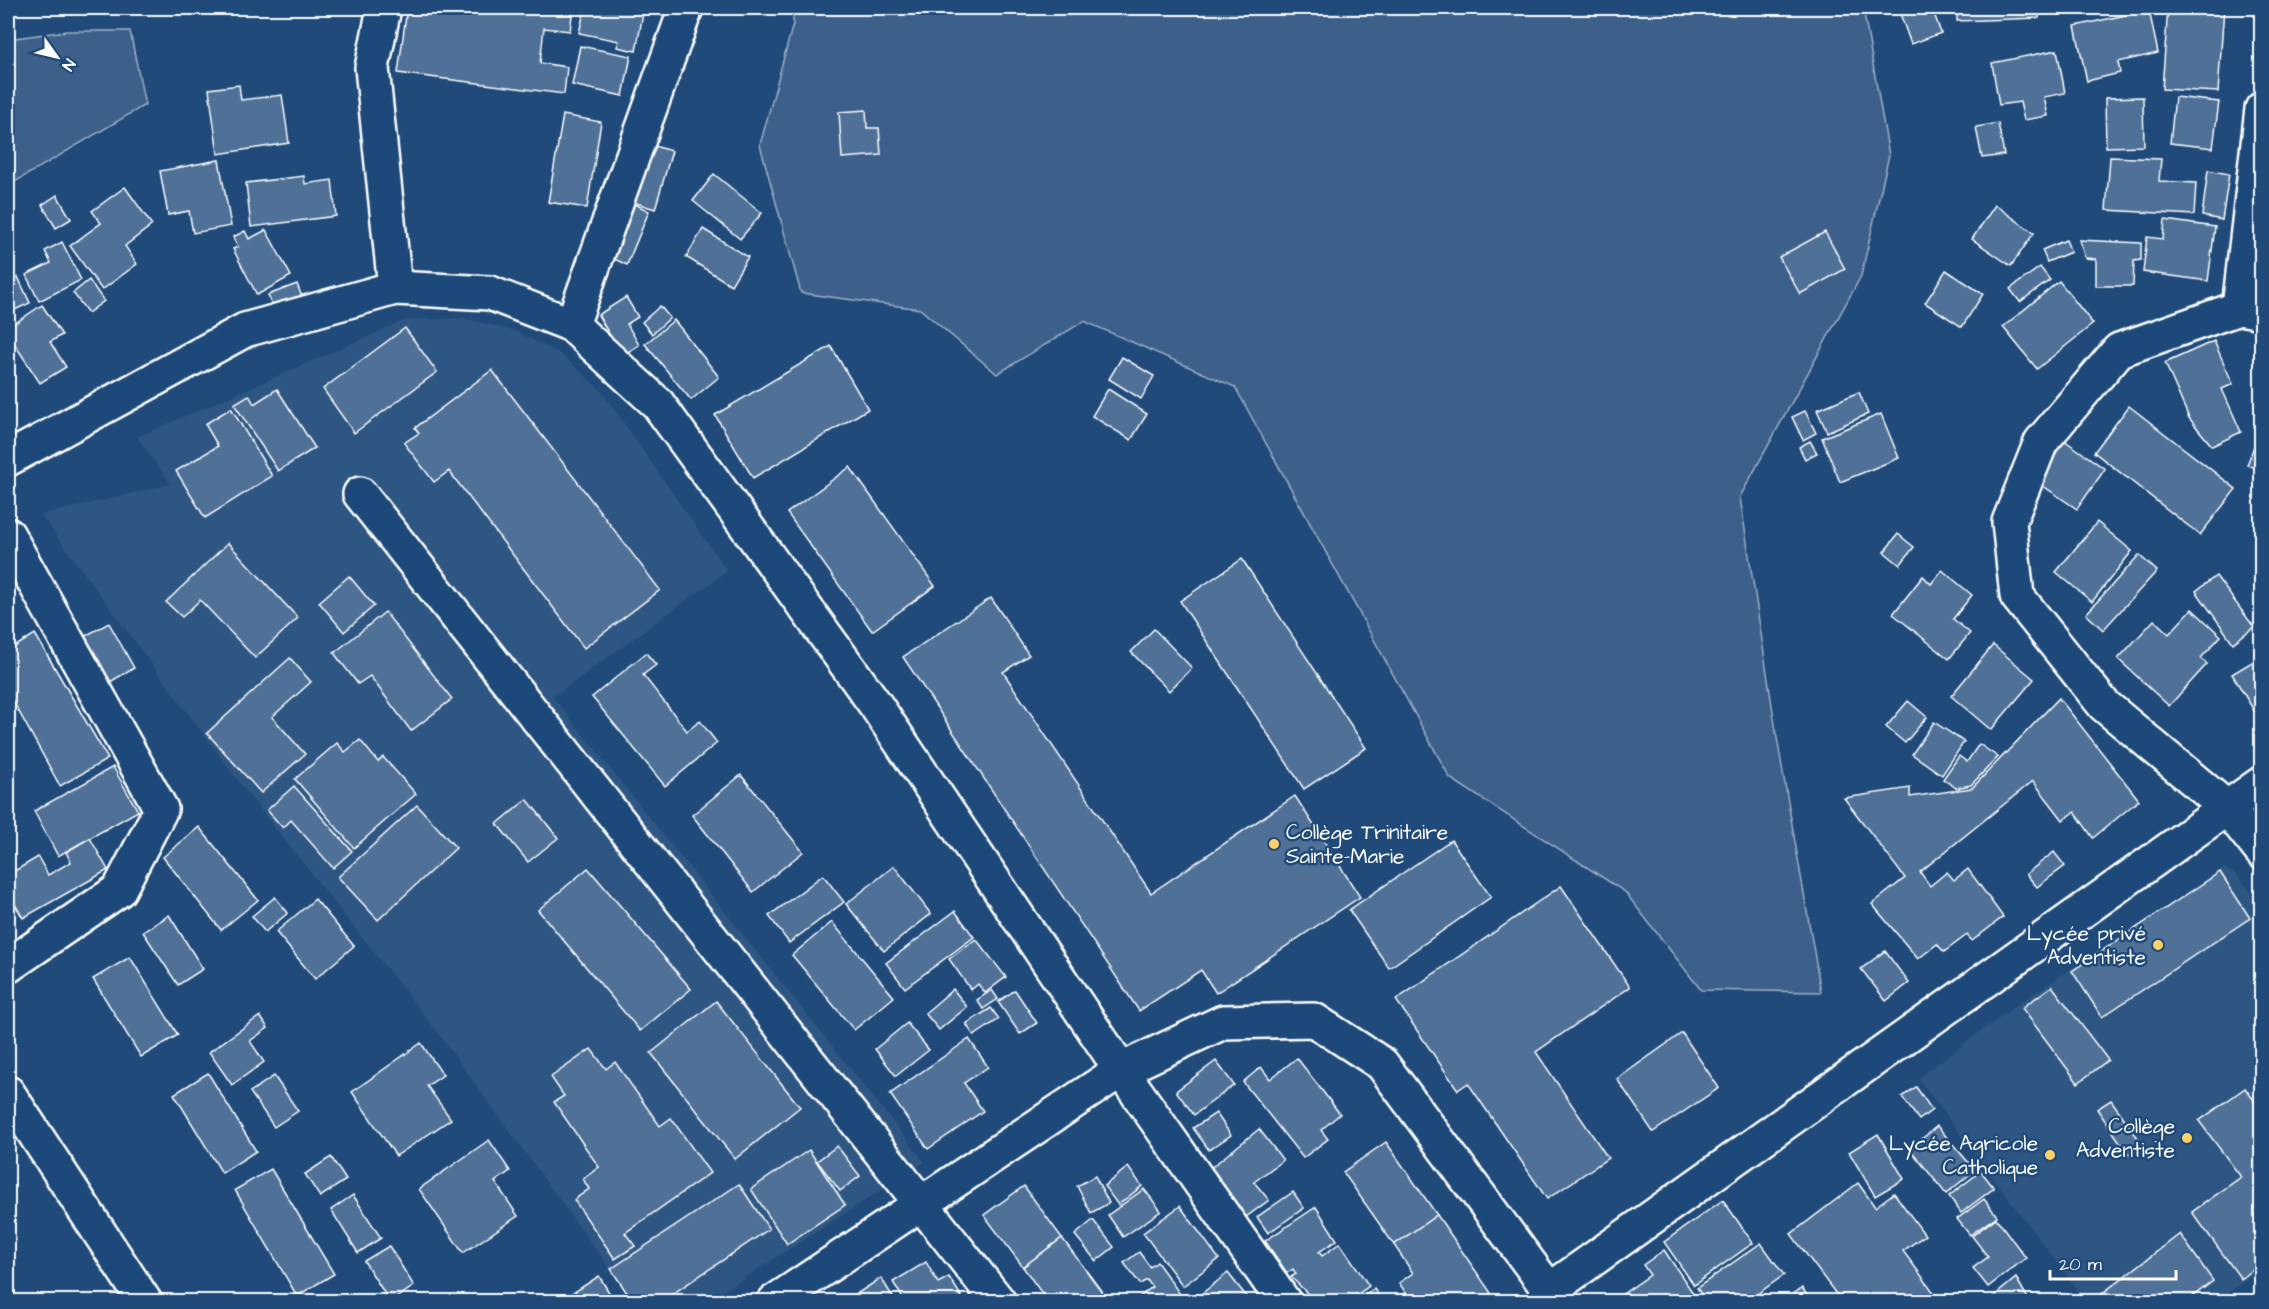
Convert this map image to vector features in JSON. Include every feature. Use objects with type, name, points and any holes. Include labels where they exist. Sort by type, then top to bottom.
[{"type":"street","points":[[384,8],[372,68],[395,288]]},
{"type":"street","points":[[572,325],[686,8]]},
{"type":"street","points":[[2262,109],[2250,310],[2119,350],[2041,442],[2009,522],[2017,596],[2104,705],[2227,808],[2262,852]]},
{"type":"street","points":[[8,459],[245,330],[395,288],[490,293],[572,325],[658,404],[875,704],[1121,1070],[1284,1302]]},
{"type":"street","points":[[360,494],[999,1302]]},
{"type":"street","points":[[8,534],[161,809],[119,890],[8,966]]},
{"type":"street","points":[[774,1302],[1121,1070],[1224,1022],[1314,1020],[1382,1064],[1554,1296],[2262,783]]},
{"type":"street","points":[[8,1093],[145,1302]]},
{"type":"shaded area","points":[[793,8],[1863,8],[1889,155],[1861,276],[1740,497],[1777,738],[1821,992],[1701,990],[1625,892],[1450,778],[1235,387],[1084,321],[997,374],[920,309],[801,293],[760,145],[793,24]]},
{"type":"shaded area","points":[[67,31],[130,31],[145,105],[8,186],[8,39]]},
{"type":"shaded area","points":[[463,318],[515,331],[559,353],[600,389],[727,571],[553,697],[925,1162],[708,1301],[633,1301],[439,1034],[244,789],[41,515],[171,484],[137,437],[406,320]]},
{"type":"shaded area","name":"Collège Adventiste","points":[[2224,868],[2237,875],[2261,905],[2261,1270],[2216,1301],[2086,1301],[1918,1078],[2015,1006]]},
{"type":"building","points":[[407,8],[573,8],[570,31],[544,28],[540,63],[567,67],[564,94],[398,73]]},
{"type":"building","points":[[585,8],[644,8],[636,51],[617,47],[619,41],[579,33]]},
{"type":"building","points":[[1898,8],[1932,8],[1941,33],[1911,44]]},
{"type":"building","points":[[1957,8],[2039,8],[2039,18],[1957,21]]},
{"type":"building","points":[[2168,8],[2224,8],[2218,92],[2162,89]]},
{"type":"building","points":[[2149,10],[2158,53],[2118,62],[2120,73],[2087,81],[2075,26]]},
{"type":"building","points":[[580,46],[631,56],[623,96],[572,85]]},
{"type":"building","points":[[2057,50],[2065,93],[2044,97],[2048,116],[2024,120],[2020,102],[1999,105],[1992,63]]},
{"type":"building","points":[[239,85],[241,100],[282,95],[289,143],[218,154],[209,89]]},
{"type":"building","points":[[2143,97],[2144,146],[2106,147],[2105,98]]},
{"type":"building","points":[[2175,97],[2219,102],[2213,148],[2170,143]]},
{"type":"building","points":[[866,110],[867,128],[879,128],[881,155],[842,158],[839,112]]},
{"type":"building","points":[[563,115],[601,122],[587,208],[548,202]]},
{"type":"building","points":[[1998,123],[2004,155],[1982,158],[1976,127]]},
{"type":"building","points":[[647,144],[672,151],[655,209],[630,201]]},
{"type":"building","points":[[2110,157],[2161,159],[2159,181],[2196,183],[2194,215],[2106,210]]},
{"type":"building","points":[[219,160],[231,226],[193,233],[189,211],[168,215],[160,171]]},
{"type":"building","points":[[2208,170],[2229,174],[2222,220],[2202,216]]},
{"type":"building","points":[[714,174],[762,213],[740,239],[693,201]]},
{"type":"building","points":[[304,176],[305,184],[332,180],[336,216],[251,227],[246,183]]},
{"type":"building","points":[[125,187],[152,225],[125,246],[137,264],[102,290],[70,246],[101,223],[92,211]]},
{"type":"building","points":[[57,195],[71,219],[56,228],[42,205]]},
{"type":"building","points":[[633,203],[649,211],[627,265],[610,257]]},
{"type":"building","points":[[1995,205],[2034,233],[2011,266],[1972,239]]},
{"type":"building","points":[[2165,220],[2215,227],[2208,281],[2143,272],[2147,237],[2163,239]]},
{"type":"building","points":[[703,229],[748,257],[731,285],[686,257]]},
{"type":"building","points":[[266,230],[291,276],[257,295],[233,249],[238,247],[233,237],[245,231],[249,239]]},
{"type":"building","points":[[1825,232],[1845,269],[1800,294],[1779,257]]},
{"type":"building","points":[[2066,240],[2071,252],[2047,262],[2042,250]]},
{"type":"building","points":[[2079,240],[2141,243],[2141,260],[2134,261],[2133,286],[2096,286],[2096,259],[2085,258]]},
{"type":"building","points":[[62,242],[81,280],[39,301],[26,275],[51,263],[45,251]]},
{"type":"building","points":[[2040,267],[2050,280],[2020,302],[2010,289]]},
{"type":"building","points":[[1946,270],[1983,294],[1962,327],[1925,303]]},
{"type":"building","points":[[18,277],[30,303],[8,313],[8,282]]},
{"type":"building","points":[[89,280],[104,301],[88,313],[73,293]]},
{"type":"building","points":[[2059,281],[2093,324],[2037,369],[2003,327]]},
{"type":"building","points":[[297,284],[304,302],[275,313],[268,295]]},
{"type":"building","points":[[626,297],[638,317],[627,324],[639,345],[622,356],[598,315]]},
{"type":"building","points":[[42,305],[62,335],[50,342],[66,367],[40,383],[8,334],[8,328]]},
{"type":"building","points":[[660,306],[670,318],[652,334],[642,322]]},
{"type":"building","points":[[674,320],[719,377],[691,400],[645,344]]},
{"type":"building","points":[[405,328],[437,372],[354,433],[323,389]]},
{"type":"building","points":[[2214,341],[2233,384],[2222,389],[2241,432],[2212,446],[2189,418],[2165,363]]},
{"type":"building","points":[[831,346],[868,409],[753,478],[715,415]]},
{"type":"building","points":[[1122,357],[1154,376],[1141,399],[1109,379]]},
{"type":"building","points":[[492,370],[660,590],[584,648],[449,471],[434,482],[404,443],[419,433],[415,428]]},
{"type":"building","points":[[277,389],[315,448],[278,471],[234,404],[249,395],[254,404]]},
{"type":"building","points":[[1108,389],[1147,414],[1131,440],[1092,416]]},
{"type":"building","points":[[1859,392],[1868,414],[1827,432],[1817,410]]},
{"type":"building","points":[[2129,406],[2236,489],[2200,535],[2094,452]]},
{"type":"building","points":[[231,408],[272,476],[205,518],[176,471],[218,446],[205,424]]},
{"type":"building","points":[[1805,411],[1816,433],[1803,440],[1792,417]]},
{"type":"building","points":[[1881,414],[1899,458],[1840,482],[1822,438]]},
{"type":"building","points":[[2260,430],[2262,430],[2262,470],[2247,465]]},
{"type":"building","points":[[2064,440],[2105,469],[2077,509],[2036,481]]},
{"type":"building","points":[[1810,441],[1817,453],[1805,459],[1799,447]]},
{"type":"building","points":[[850,467],[935,586],[872,631],[787,513]]},
{"type":"building","points":[[2097,522],[2132,551],[2092,602],[2056,572]]},
{"type":"building","points":[[1898,534],[1914,547],[1900,565],[1884,552]]},
{"type":"building","points":[[228,543],[298,618],[255,658],[200,600],[182,617],[166,602]]},
{"type":"building","points":[[2139,555],[2157,571],[2103,630],[2086,614]]},
{"type":"building","points":[[1242,559],[1366,748],[1304,789],[1180,601]]},
{"type":"building","points":[[1942,570],[1972,595],[1953,619],[1970,633],[1949,659],[1893,614],[1923,576],[1931,584]]},
{"type":"building","points":[[349,576],[374,606],[344,632],[319,602]]},
{"type":"building","points":[[2216,576],[2254,627],[2233,643],[2196,591]]},
{"type":"building","name":"Collège Trinitaire Sainte-Marie","points":[[991,598],[1029,655],[1003,672],[1151,893],[1295,796],[1360,897],[1216,993],[1201,970],[1139,1011],[903,657]]},
{"type":"building","points":[[2192,609],[2221,636],[2201,658],[2207,664],[2169,706],[2118,659],[2154,620],[2169,634]]},
{"type":"building","points":[[385,612],[452,699],[411,731],[370,676],[358,684],[334,653]]},
{"type":"building","points":[[109,623],[134,668],[110,682],[85,636]]},
{"type":"building","points":[[1154,629],[1192,668],[1169,691],[1131,652]]},
{"type":"building","points":[[35,634],[108,759],[60,786],[8,692],[8,651]]},
{"type":"building","points":[[1993,645],[2034,679],[1991,730],[1951,696]]},
{"type":"building","points":[[646,653],[656,665],[643,675],[687,731],[700,721],[717,743],[665,786],[592,697]]},
{"type":"building","points":[[2262,656],[2262,711],[2256,714],[2232,674]]},
{"type":"building","points":[[290,658],[311,682],[272,717],[305,754],[261,793],[207,733]]},
{"type":"building","points":[[2059,698],[2139,800],[2093,838],[2075,812],[2063,820],[2033,781],[1920,872],[1930,886],[1947,872],[1954,880],[1968,869],[2003,917],[1972,941],[1967,935],[1944,952],[1937,944],[1918,959],[1872,904],[1905,878],[1844,798],[1910,788],[1910,797],[1972,788]]},
{"type":"building","points":[[1908,701],[1927,717],[1905,743],[1886,727]]},
{"type":"building","points":[[1934,722],[1964,742],[1942,775],[1912,754]]},
{"type":"building","points":[[360,740],[378,762],[383,757],[416,794],[354,848],[295,779],[337,743],[345,752]]},
{"type":"building","points":[[1979,744],[1998,757],[1971,785],[1956,788],[1943,779],[1959,756],[1967,762]]},
{"type":"building","points":[[113,767],[138,811],[58,856],[34,811]]},
{"type":"building","points":[[741,775],[803,852],[753,892],[692,815]]},
{"type":"building","points":[[294,786],[352,851],[333,868],[291,820],[283,828],[267,810]]},
{"type":"building","points":[[527,799],[558,838],[528,862],[497,824]]},
{"type":"building","points":[[417,805],[456,848],[378,920],[338,877]]},
{"type":"building","points":[[199,827],[258,900],[221,930],[163,857]]},
{"type":"building","points":[[90,838],[108,870],[23,918],[10,896],[8,898],[8,875],[38,857],[48,875],[71,862],[66,852]]},
{"type":"building","points":[[1451,840],[1491,897],[1389,968],[1349,910]]},
{"type":"building","points":[[2054,852],[2065,866],[2037,887],[2026,874]]},
{"type":"building","points":[[894,866],[931,914],[884,951],[846,904]]},
{"type":"building","points":[[588,868],[691,989],[640,1031],[538,910]]},
{"type":"building","points":[[2220,872],[2250,918],[2102,1017],[2072,971]]},
{"type":"building","points":[[823,875],[844,902],[789,943],[769,916]]},
{"type":"building","points":[[1561,886],[1630,987],[1536,1052],[1608,1158],[1547,1199],[1468,1083],[1458,1090],[1396,1000]]},
{"type":"building","points":[[275,897],[288,913],[265,932],[252,916]]},
{"type":"building","points":[[315,899],[354,946],[315,979],[276,932]]},
{"type":"building","points":[[955,911],[974,937],[905,988],[886,963]]},
{"type":"building","points":[[169,915],[203,969],[178,985],[143,932]]},
{"type":"building","points":[[832,922],[894,997],[854,1030],[792,955]]},
{"type":"building","points":[[976,939],[1006,977],[985,993],[978,984],[971,990],[949,959]]},
{"type":"building","points":[[1885,951],[1909,983],[1886,1001],[1861,969]]},
{"type":"building","points":[[130,957],[178,1035],[141,1057],[93,979]]},
{"type":"building","points":[[2052,986],[2108,1060],[2078,1083],[2022,1008]]},
{"type":"building","points":[[953,989],[967,1007],[939,1030],[925,1013]]},
{"type":"building","points":[[992,990],[998,999],[983,1009],[977,1000]]},
{"type":"building","points":[[1015,990],[1037,1023],[1020,1034],[998,1002]]},
{"type":"building","points":[[716,1001],[800,1107],[735,1159],[651,1053]]},
{"type":"building","points":[[991,1008],[999,1019],[974,1036],[966,1024]]},
{"type":"building","points":[[260,1016],[268,1028],[250,1041],[264,1062],[232,1085],[209,1052]]},
{"type":"building","points":[[907,1023],[929,1050],[896,1076],[875,1049]]},
{"type":"building","points":[[1682,1033],[1719,1088],[1653,1132],[1617,1079]]},
{"type":"building","points":[[969,1039],[988,1067],[964,1083],[983,1111],[928,1149],[890,1094]]},
{"type":"building","points":[[421,1043],[443,1075],[427,1086],[451,1119],[396,1156],[352,1092]]},
{"type":"building","points":[[591,1049],[606,1069],[615,1062],[660,1126],[671,1118],[710,1173],[625,1233],[635,1246],[615,1259],[574,1200],[589,1189],[583,1179],[599,1167],[554,1102],[564,1096],[551,1077]]},
{"type":"building","points":[[1297,1058],[1340,1114],[1321,1130],[1328,1139],[1303,1158],[1243,1082],[1261,1067],[1270,1079]]},
{"type":"building","points":[[1216,1061],[1234,1085],[1194,1115],[1176,1091]]},
{"type":"building","points":[[208,1073],[256,1151],[222,1173],[174,1094]]},
{"type":"building","points":[[274,1076],[298,1111],[274,1127],[250,1092]]},
{"type":"building","points":[[1916,1087],[1932,1110],[1919,1120],[1902,1097]]},
{"type":"building","points":[[2245,1088],[2262,1111],[2262,1263],[2241,1279],[2192,1212],[2241,1177],[2199,1121]]},
{"type":"building","points":[[2111,1100],[2143,1145],[2129,1155],[2097,1109]]},
{"type":"building","points":[[1216,1113],[1231,1135],[1209,1150],[1193,1128]]},
{"type":"building","points":[[1937,1126],[1975,1170],[1946,1194],[1910,1149]]},
{"type":"building","points":[[1259,1129],[1283,1160],[1254,1182],[1269,1200],[1246,1217],[1208,1170]]},
{"type":"building","points":[[1878,1134],[1904,1179],[1875,1196],[1849,1152]]},
{"type":"building","points":[[489,1140],[510,1171],[495,1182],[518,1216],[463,1253],[419,1189]]},
{"type":"building","points":[[1386,1142],[1437,1215],[1394,1245],[1343,1172]]},
{"type":"building","points":[[837,1146],[860,1176],[840,1191],[817,1161]]},
{"type":"building","points":[[809,1150],[845,1205],[787,1244],[751,1189]]},
{"type":"building","points":[[331,1157],[346,1180],[320,1197],[305,1174]]},
{"type":"building","points":[[1128,1167],[1142,1186],[1118,1205],[1104,1186]]},
{"type":"building","points":[[271,1169],[334,1274],[297,1296],[235,1190]]},
{"type":"building","points":[[1981,1171],[1994,1188],[1961,1213],[1949,1196]]},
{"type":"building","points":[[1095,1176],[1109,1203],[1091,1213],[1077,1186]]},
{"type":"building","points":[[1858,1183],[1875,1207],[1894,1193],[1925,1235],[1903,1251],[1938,1298],[1933,1302],[1873,1302],[1869,1296],[1861,1302],[1842,1302],[1791,1234]]},
{"type":"building","points":[[739,1184],[769,1229],[671,1295],[676,1302],[633,1302],[611,1269]]},
{"type":"building","points":[[1024,1186],[1062,1238],[1023,1267],[984,1215]]},
{"type":"building","points":[[1144,1189],[1161,1211],[1123,1237],[1108,1215]]},
{"type":"building","points":[[1293,1192],[1304,1208],[1268,1233],[1257,1217]]},
{"type":"building","points":[[353,1195],[381,1238],[358,1253],[331,1210]]},
{"type":"building","points":[[1984,1199],[1997,1216],[1970,1235],[1957,1219]]},
{"type":"building","points":[[1723,1200],[1753,1243],[1694,1285],[1664,1242]]},
{"type":"building","points":[[1180,1206],[1219,1259],[1183,1286],[1143,1233]]},
{"type":"building","points":[[1316,1207],[1337,1240],[1319,1252],[1322,1256],[1340,1243],[1369,1286],[1347,1302],[1316,1302],[1291,1277],[1296,1274],[1293,1269],[1287,1273],[1265,1241]]},
{"type":"building","points":[[1437,1215],[1491,1293],[1479,1302],[1412,1302],[1399,1283],[1413,1273],[1394,1245]]},
{"type":"building","points":[[1996,1218],[2026,1258],[1988,1287],[1973,1268],[1988,1257],[1972,1236]]},
{"type":"building","points":[[1093,1220],[1114,1247],[1096,1261],[1075,1235]]},
{"type":"building","points":[[2180,1234],[2213,1281],[2185,1302],[2091,1302]]},
{"type":"building","points":[[1062,1238],[1102,1292],[1090,1302],[1048,1302],[1023,1267]]},
{"type":"building","points":[[1761,1243],[1784,1275],[1746,1302],[1707,1302],[1697,1288]]},
{"type":"building","points":[[389,1246],[414,1286],[390,1302],[364,1261]]},
{"type":"building","points":[[1664,1250],[1699,1302],[1624,1302],[1620,1296],[1650,1275],[1643,1265]]},
{"type":"building","points":[[1139,1252],[1150,1267],[1157,1262],[1180,1294],[1170,1302],[1133,1302],[1152,1287],[1147,1280],[1140,1284],[1124,1263]]},
{"type":"building","points":[[926,1262],[938,1283],[949,1277],[965,1302],[905,1302],[893,1282]]},
{"type":"building","points":[[1228,1273],[1246,1296],[1239,1302],[1191,1302]]},
{"type":"building","points":[[599,1276],[615,1302],[559,1302]]},
{"type":"building","points":[[881,1278],[896,1302],[844,1302]]},
{"type":"building","points":[[2016,1278],[2030,1302],[1987,1302]]},
{"type":"building","points":[[1802,1288],[1812,1302],[1788,1302],[1786,1299]]},
{"type":"building","points":[[1374,1289],[1383,1302],[1356,1302]]},
{"type":"place","name":"Collège Trinitaire Sainte-Marie","points":[[1274,844]]},
{"type":"place","name":"Lycée privé Adventiste","points":[[2158,945]]},
{"type":"place","name":"Collège Adventiste","points":[[2187,1138]]},
{"type":"place","name":"Lycée Agricole Catholique","points":[[2050,1155]]}]
